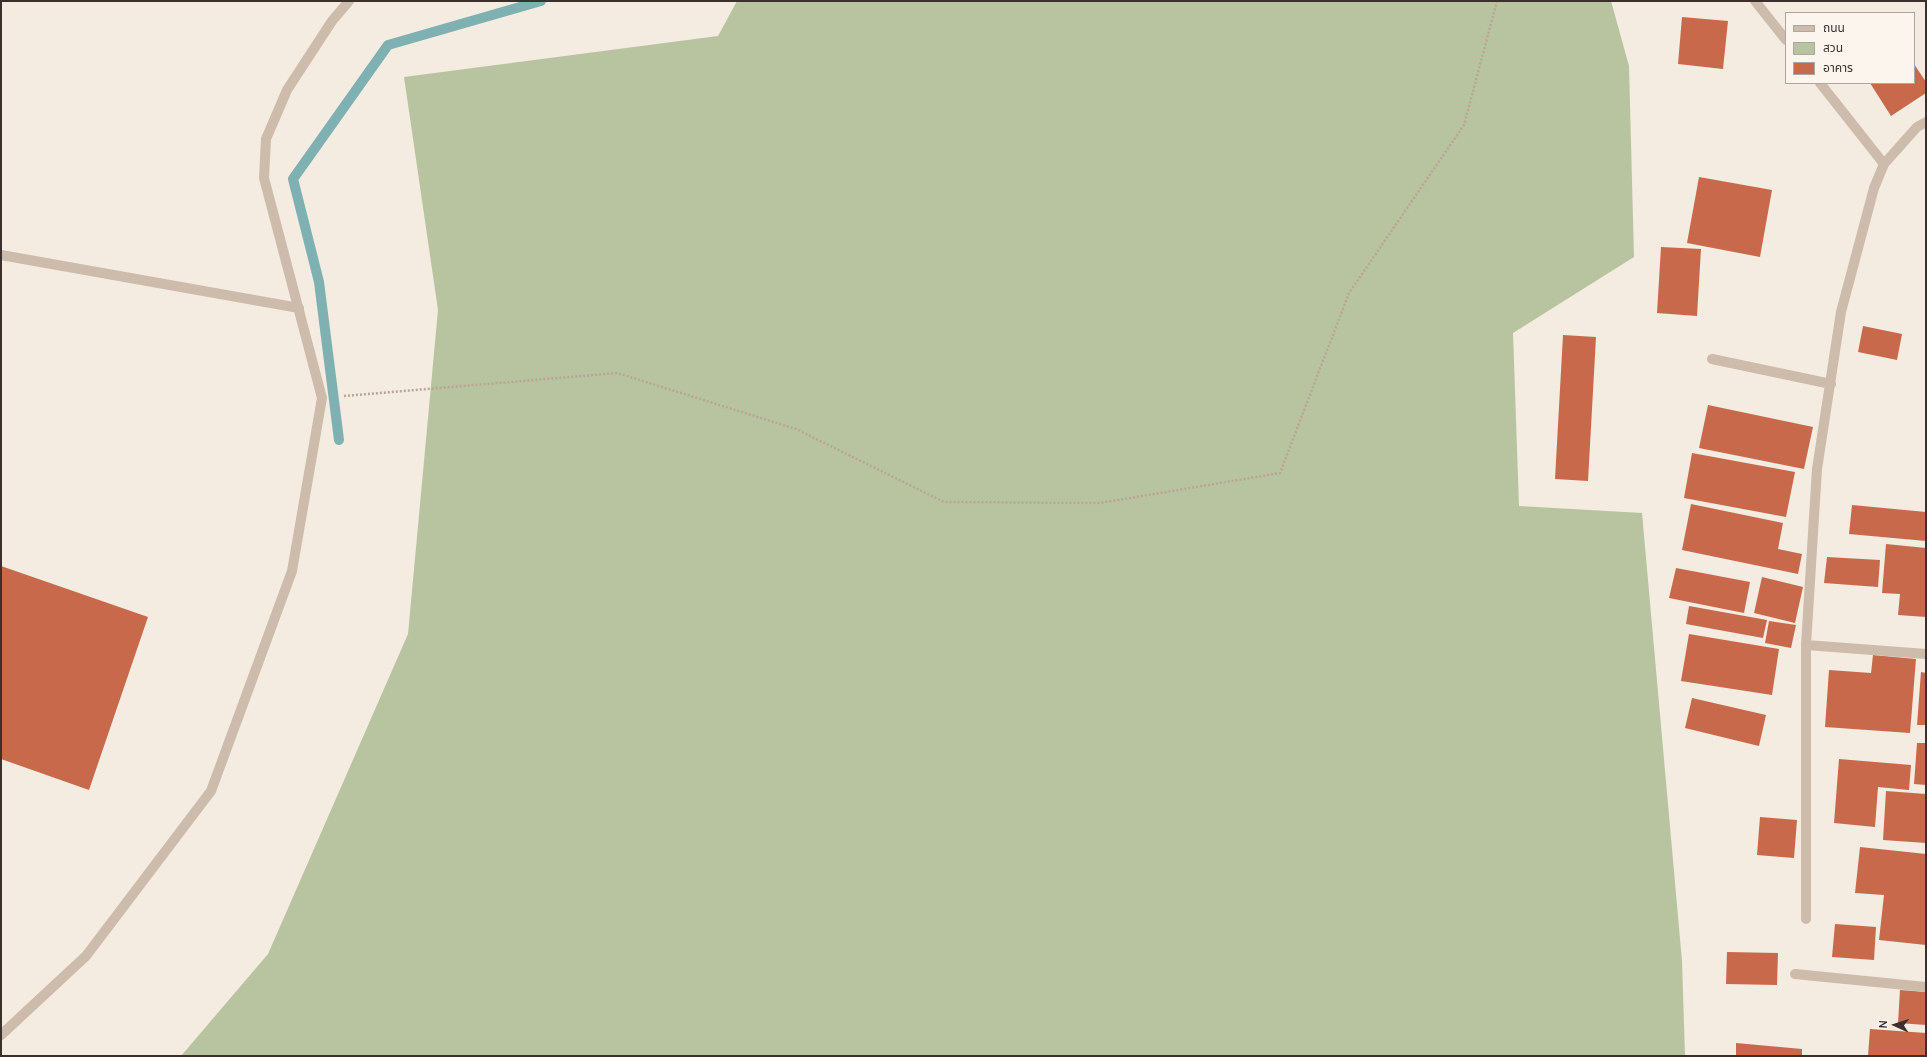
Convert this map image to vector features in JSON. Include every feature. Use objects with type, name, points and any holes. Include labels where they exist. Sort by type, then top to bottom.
[{"type":"street","points":[[1,1035],[86,956],[211,791],[292,571],[322,398],[264,178],[266,139],[286,90],[332,21],[349,1]]},
{"type":"street","points":[[1755,1],[1785,39]]},
{"type":"street","points":[[1821,84],[1884,164]]},
{"type":"street","points":[[1806,919],[1806,645],[1817,469],[1841,312],[1874,188],[1884,164],[1917,127],[1926,122]]},
{"type":"street","points":[[1,254],[299,308]]},
{"type":"street","points":[[1712,359],[1831,384]]},
{"type":"street","points":[[1806,645],[1926,654]]},
{"type":"street","points":[[1795,974],[1926,987]]},
{"type":"path","points":[[322,398],[617,373],[796,429],[944,502],[1100,503],[1280,473],[1349,293],[1464,125],[1497,1]]},
{"type":"green space","points":[[737,1],[1611,1],[1629,66],[1634,257],[1513,333],[1519,506],[1642,513],[1682,961],[1685,1056],[181,1056],[268,954],[408,634],[438,310],[404,77],[718,36]]},
{"type":"building","points":[[1682,17],[1728,21],[1723,69],[1678,64]]},
{"type":"building","points":[[1915,66],[1926,82],[1926,93],[1891,116],[1871,84],[1915,84]]},
{"type":"building","points":[[1699,177],[1772,190],[1760,257],[1687,243]]},
{"type":"building","points":[[1661,247],[1701,249],[1697,316],[1657,313]]},
{"type":"building","points":[[1863,326],[1902,334],[1897,360],[1858,352]]},
{"type":"building","points":[[1563,335],[1596,337],[1588,481],[1555,479]]},
{"type":"building","points":[[1708,405],[1813,427],[1804,469],[1699,448]]},
{"type":"building","points":[[1692,453],[1795,472],[1786,517],[1684,498]]},
{"type":"building","points":[[1691,504],[1783,523],[1778,549],[1802,554],[1798,574],[1682,550]]},
{"type":"building","points":[[1852,505],[1926,512],[1926,541],[1849,534]]},
{"type":"building","points":[[1886,544],[1926,548],[1926,617],[1898,615],[1900,594],[1882,593]]},
{"type":"building","points":[[1827,557],[1880,560],[1878,587],[1824,583]]},
{"type":"building","points":[[1,566],[148,617],[89,790],[1,759]]},
{"type":"building","points":[[1676,568],[1750,582],[1744,613],[1669,598]]},
{"type":"building","points":[[1762,577],[1803,587],[1795,623],[1754,613]]},
{"type":"building","points":[[1689,606],[1767,620],[1763,638],[1686,624]]},
{"type":"building","points":[[1769,621],[1796,625],[1791,648],[1765,643]]},
{"type":"building","points":[[1689,634],[1779,649],[1772,695],[1681,681]]},
{"type":"building","points":[[1873,655],[1916,659],[1910,733],[1825,727],[1829,670],[1871,673]]},
{"type":"building","points":[[1921,672],[1926,673],[1926,725],[1917,725]]},
{"type":"building","points":[[1692,698],[1766,715],[1759,746],[1685,728]]},
{"type":"building","points":[[1917,743],[1926,743],[1926,785],[1914,784]]},
{"type":"building","points":[[1839,759],[1911,765],[1909,790],[1878,787],[1875,827],[1834,823]]},
{"type":"building","points":[[1886,791],[1926,794],[1926,843],[1883,840]]},
{"type":"building","points":[[1760,817],[1797,820],[1794,858],[1757,855]]},
{"type":"building","points":[[1860,847],[1926,854],[1926,945],[1879,940],[1884,895],[1855,893]]},
{"type":"building","points":[[1835,924],[1876,927],[1874,960],[1832,957]]},
{"type":"building","points":[[1727,952],[1778,953],[1777,985],[1726,984]]},
{"type":"building","points":[[1900,990],[1926,992],[1926,1025],[1898,1023]]},
{"type":"building","points":[[1870,1029],[1926,1033],[1926,1056],[1868,1056]]},
{"type":"building","points":[[1736,1043],[1802,1049],[1802,1056],[1736,1056]]},
{"type":"waterway","points":[[339,440],[319,282],[293,179],[388,45],[541,1]]}]
